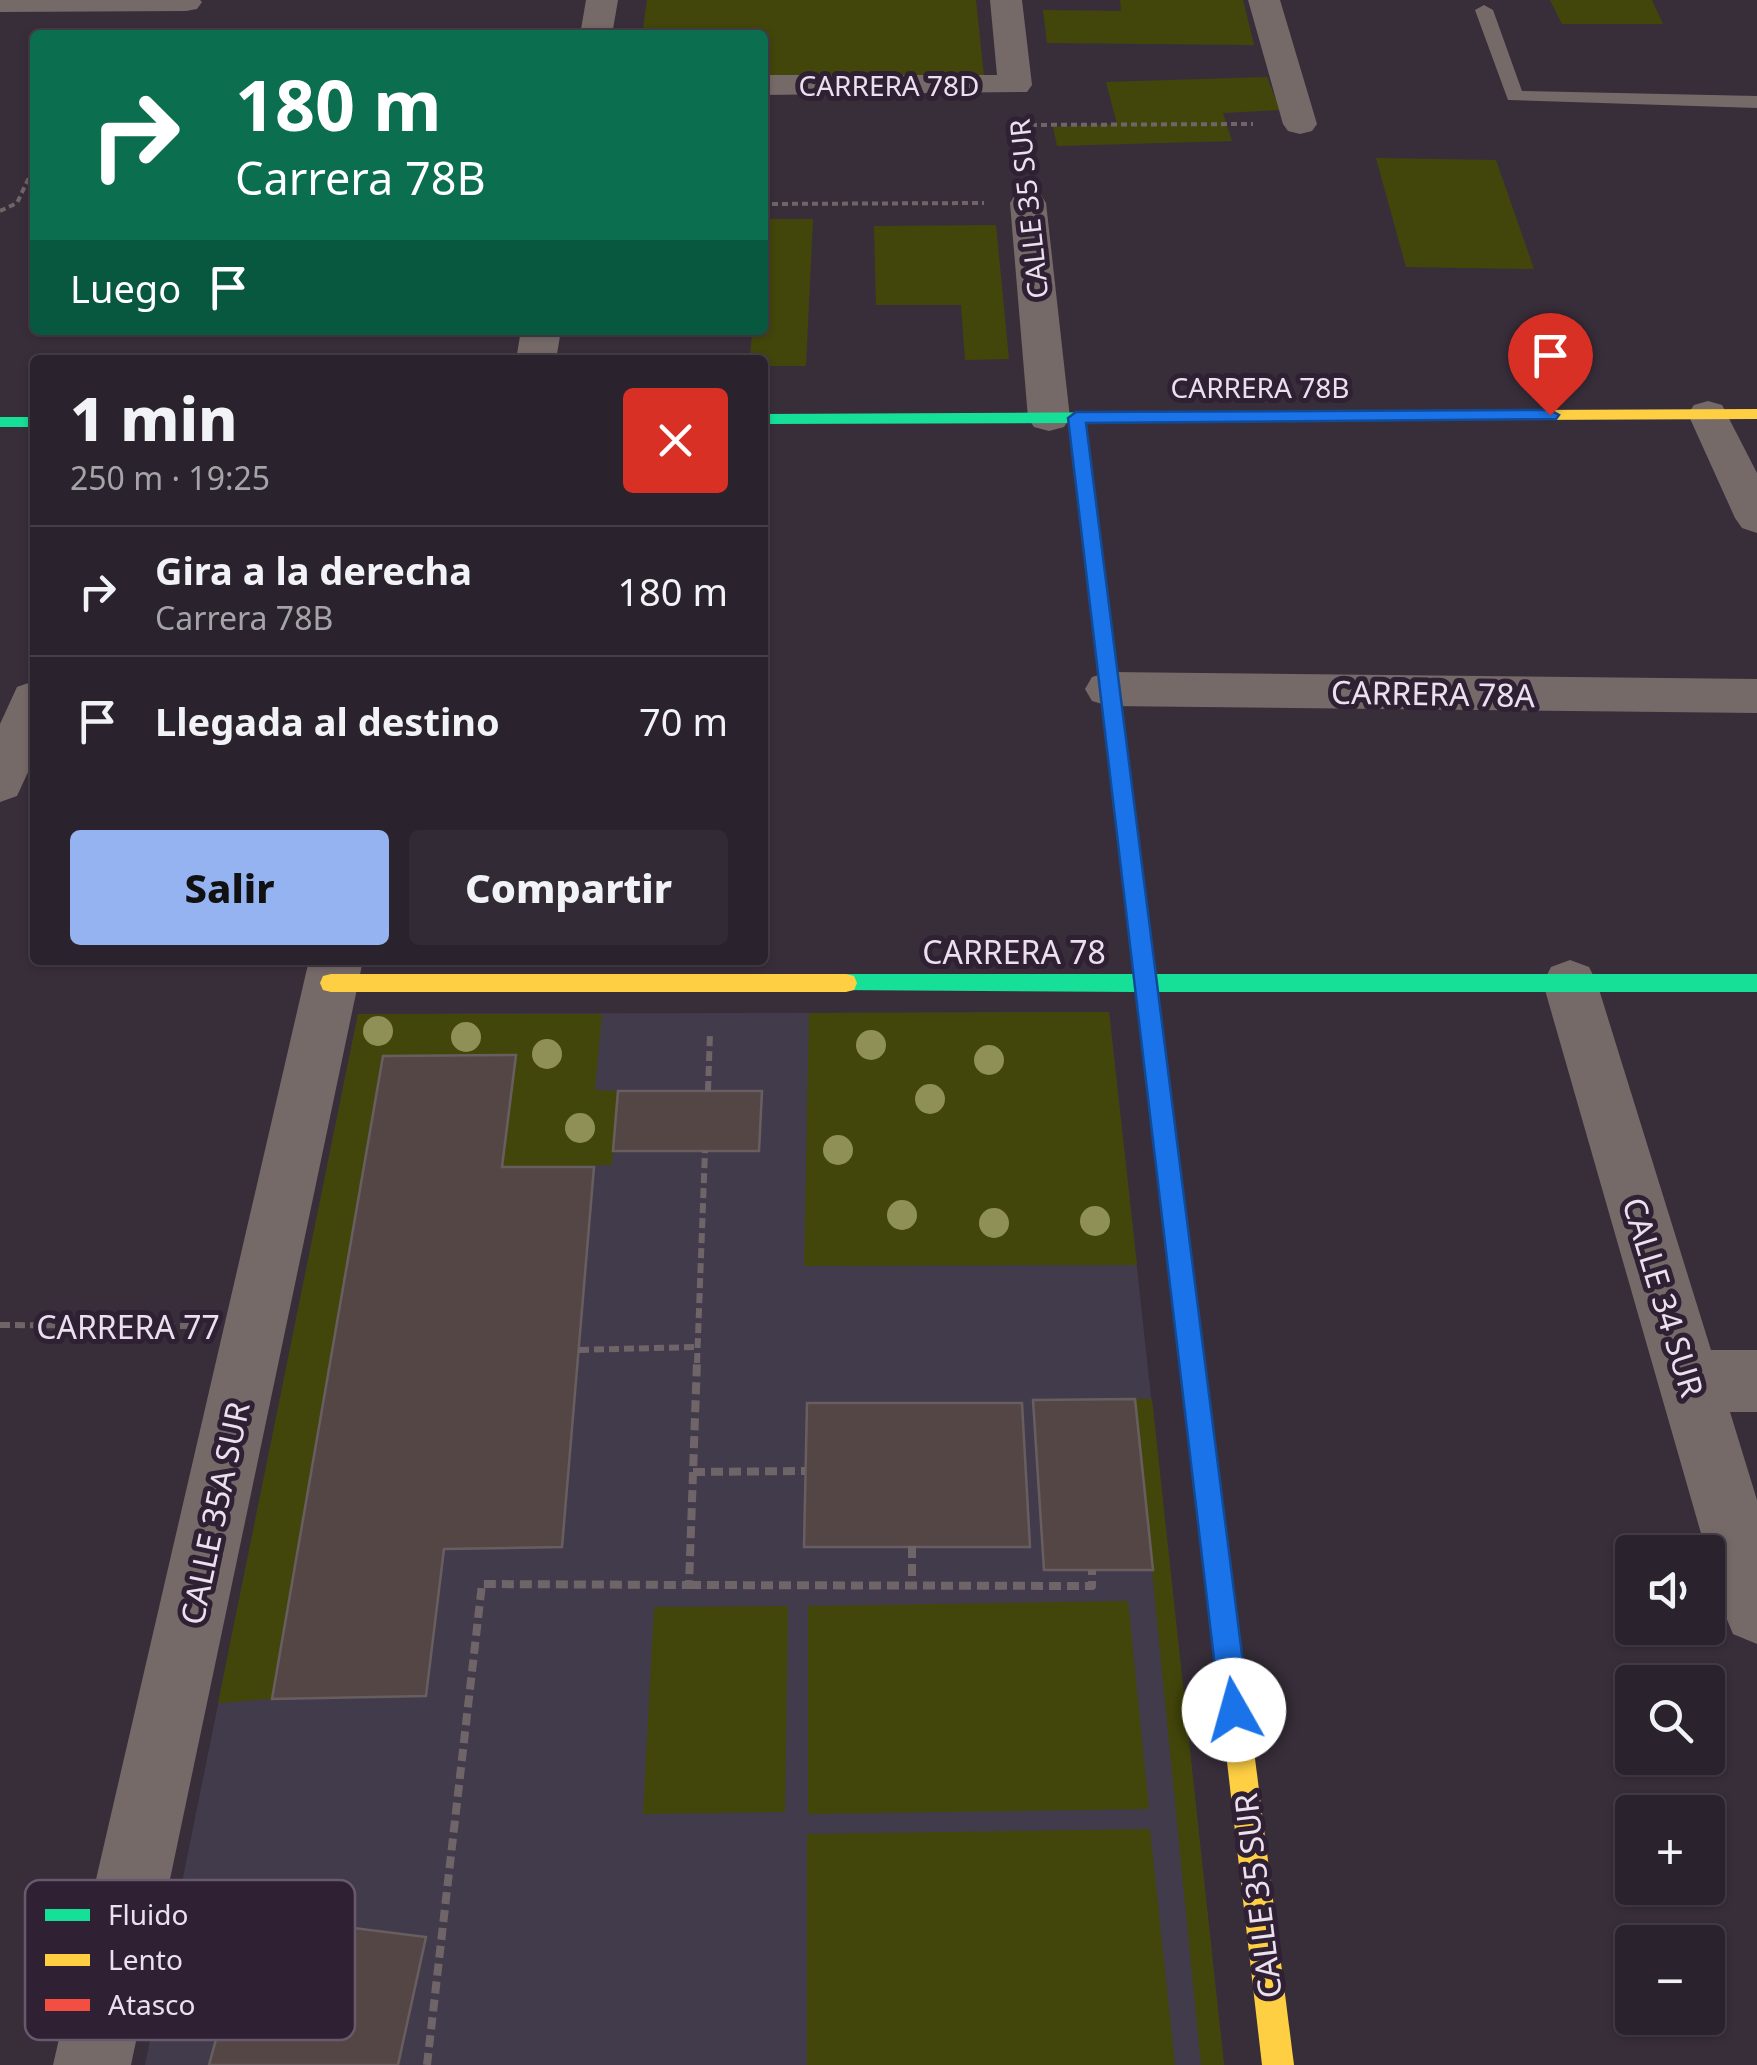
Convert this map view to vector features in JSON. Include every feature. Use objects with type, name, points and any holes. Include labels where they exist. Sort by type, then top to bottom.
[{"type":"street","points":[[597,30],[602,0]]},
{"type":"street","name":"CALLE 35 SUR","points":[[1006,0],[1015,85]]},
{"type":"street","points":[[1264,0],[1300,124]]},
{"type":"street","points":[[0,2],[186,2]]},
{"type":"street","name":"CARRERA 78D","points":[[768,85],[1015,85]]},
{"type":"street","name":"CALLE 35 SUR","points":[[1028,203],[1109,689],[1278,2065]]},
{"type":"street","points":[[1708,414],[1757,518]]},
{"type":"street","name":"CARRERA 78B","points":[[768,419],[1757,414]]},
{"type":"street","points":[[0,422],[30,422]]},
{"type":"street","name":"CARRERA 78A","points":[[1109,689],[1757,696]]},
{"type":"street","points":[[0,783],[23,699]]},
{"type":"street","name":"CARRERA 78","points":[[333,972],[1146,983],[1757,984]]},
{"type":"street","name":"CALLE 35A SUR","points":[[133,1880],[333,972]]},
{"type":"street","name":"CALLE 34 SUR","points":[[1570,983],[1757,1610]]},
{"type":"street","points":[[1689,1381],[1757,1381]]},
{"type":"street","name":"CALLE 35A SUR","points":[[92,2065],[98,2040]]},
{"type":"lane","points":[[1484,10],[1515,96],[1757,102]]},
{"type":"path","name":"CALLE 35 SUR","points":[[1015,85],[1028,203]]},
{"type":"path","points":[[1019,124],[1300,124]]},
{"type":"path","points":[[0,211],[17,202],[30,176]]},
{"type":"path","points":[[768,204],[1028,203]]},
{"type":"path","points":[[708,1091],[710,1013]]},
{"type":"path","points":[[688,1585],[705,1151]]},
{"type":"path","name":"CARRERA 77","points":[[0,1325],[255,1326]]},
{"type":"path","points":[[579,1350],[698,1347]]},
{"type":"path","points":[[693,1472],[806,1471]]},
{"type":"path","points":[[912,1546],[912,1585]]},
{"type":"path","points":[[427,2065],[482,1584],[1092,1586],[1092,1570]]},
{"type":"shaded area","points":[[647,0],[976,0],[984,76],[768,77],[768,30],[643,30]]},
{"type":"shaded area","points":[[1120,0],[1243,0],[1254,45],[1047,43],[1043,10],[1121,11]]},
{"type":"shaded area","points":[[1550,0],[1652,0],[1663,24],[1562,24]]},
{"type":"shaded area","points":[[1267,77],[1280,110],[1223,113],[1232,141],[1057,146],[1053,127],[1117,124],[1106,82]]},
{"type":"shaded area","points":[[1376,158],[1496,160],[1534,269],[1406,267]]},
{"type":"shaded area","points":[[768,219],[813,219],[806,366],[768,366],[768,355],[750,355],[752,335],[768,335]]},
{"type":"shaded area","points":[[996,225],[1009,359],[965,360],[961,305],[876,305],[874,226]]},
{"type":"shaded area","points":[[1109,1012],[1224,2065],[145,2065],[150,2040],[355,2040],[355,1880],[182,1880],[358,1014]]},
{"type":"shaded area","points":[[1109,1012],[1137,1265],[804,1266],[809,1013]]},
{"type":"shaded area","points":[[358,1014],[602,1014],[595,1090],[618,1091],[612,1165],[502,1167],[516,1055],[383,1057],[272,1699],[218,1703]]},
{"type":"shaded area","points":[[1135,1399],[1152,1399],[1224,2065],[1201,2065]]},
{"type":"shaded area","points":[[1128,1601],[1149,1809],[808,1814],[808,1606]]},
{"type":"shaded area","points":[[788,1606],[785,1812],[643,1814],[654,1607]]},
{"type":"shaded area","points":[[1150,1829],[1175,2065],[807,2065],[807,1834]]},
{"type":"building","points":[[516,1055],[502,1167],[594,1167],[562,1547],[444,1549],[426,1696],[272,1699],[383,1056]]},
{"type":"building","points":[[618,1091],[762,1091],[759,1151],[613,1151]]},
{"type":"building","points":[[1135,1399],[1153,1570],[1044,1570],[1033,1400]]},
{"type":"building","points":[[807,1403],[1022,1403],[1030,1547],[804,1547]]},
{"type":"building","points":[[355,1928],[426,1937],[398,2065],[209,2065],[216,2040],[355,2040]]},
{"type":"traffic: fast","points":[[768,419],[1521,415]]},
{"type":"traffic: fast","points":[[1076,418],[1152,1038]]},
{"type":"traffic: fast","points":[[0,422],[30,422]]},
{"type":"traffic: fast","points":[[846,983],[1757,983]]},
{"type":"traffic: slow","points":[[1521,415],[1757,414]]},
{"type":"traffic: slow","points":[[331,983],[846,983]]},
{"type":"traffic: slow","points":[[1237,1727],[1278,2065]]},
{"type":"traffic: jam","points":[[1152,1038],[1237,1727]]},
{"type":"route","points":[[1234,1710],[1076,418],[1550,415]]}]
